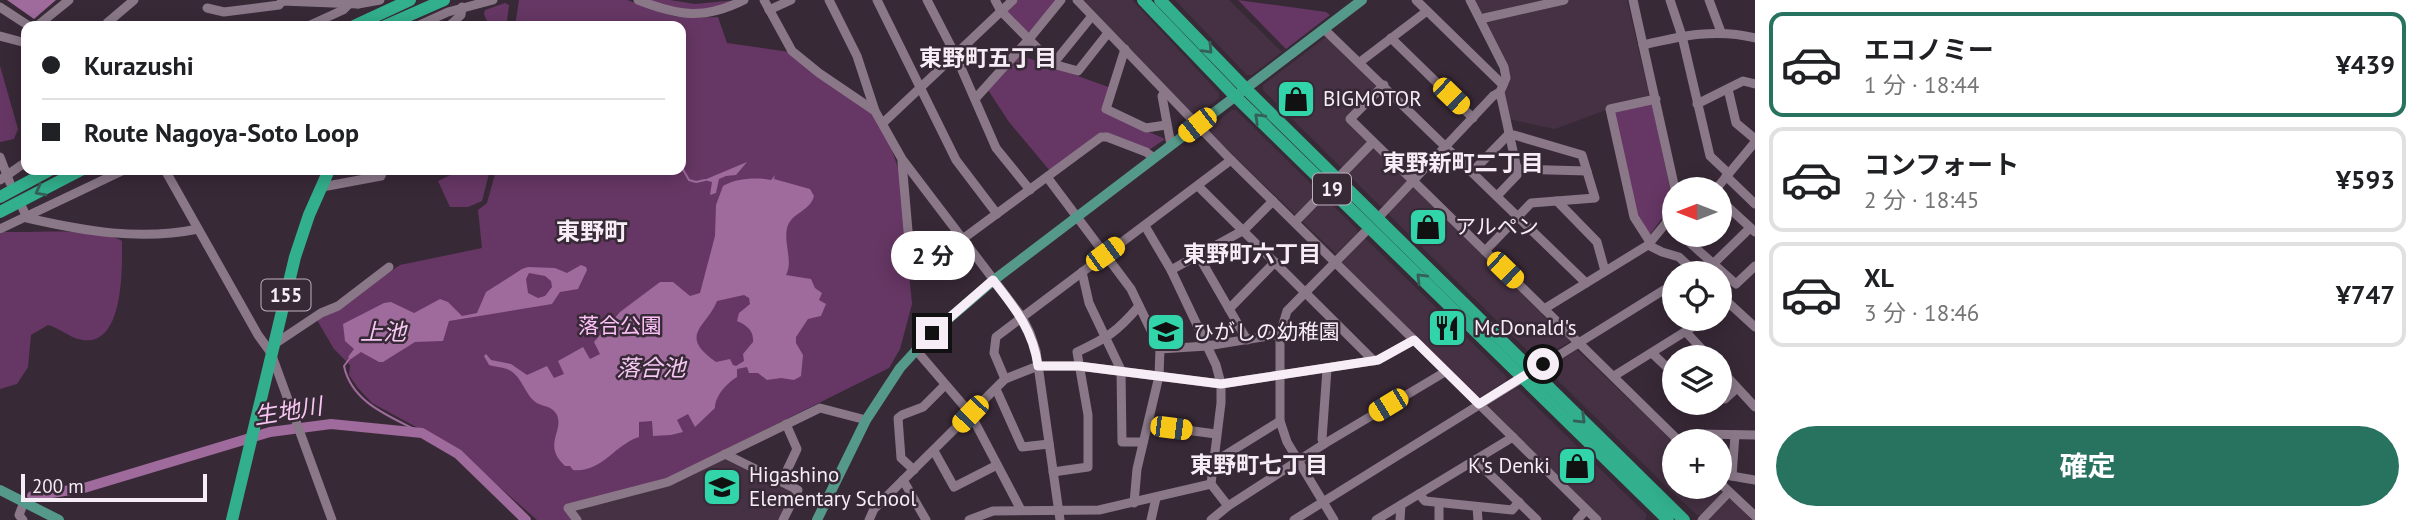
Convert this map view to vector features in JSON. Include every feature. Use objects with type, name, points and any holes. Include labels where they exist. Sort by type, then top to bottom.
[{"type":"highway","points":[[364,21],[407,0]]},
{"type":"highway","points":[[397,21],[407,0]]},
{"type":"highway","points":[[396,21],[444,0]]},
{"type":"highway","name":"19","points":[[1143,0],[1334,182],[1527,374],[1684,520]]},
{"type":"highway","name":"19","points":[[1160,0],[1241,93]]},
{"type":"highway","points":[[0,197],[41,175]]},
{"type":"highway","points":[[0,212],[70,175]]},
{"type":"highway","name":"155","points":[[232,520],[295,257],[328,175]]},
{"type":"highway","name":"19","points":[[1527,374],[1661,518]]},
{"type":"main road","points":[[817,520],[866,420],[884,390],[916,350],[952,313],[1362,0]]},
{"type":"main road","points":[[0,490],[59,520]]},
{"type":"street","points":[[43,21],[69,0]]},
{"type":"street","points":[[109,21],[134,0]]},
{"type":"street","points":[[207,8],[224,12],[279,5],[282,1],[380,0]]},
{"type":"street","points":[[429,21],[462,7],[493,0]]},
{"type":"street","points":[[638,0],[673,12],[694,15],[717,12],[744,0]]},
{"type":"street","points":[[764,0],[792,51],[875,111]]},
{"type":"street","points":[[769,10],[791,0]]},
{"type":"street","points":[[829,0],[857,56],[875,111],[902,159],[1022,317],[1030,333],[1038,366],[1059,515]]},
{"type":"street","points":[[877,0],[956,160],[997,214]]},
{"type":"street","points":[[927,0],[955,54],[996,148],[1030,190]]},
{"type":"street","points":[[995,0],[1001,11],[1053,64],[1078,71],[1108,33]]},
{"type":"street","points":[[883,122],[1013,0]]},
{"type":"street","points":[[975,99],[1061,0]]},
{"type":"street","points":[[1077,0],[1231,160],[1597,520]]},
{"type":"street","points":[[1416,0],[1501,88],[1517,175],[1497,196]]},
{"type":"street","points":[[1334,520],[1287,442],[1280,421],[1279,334],[1287,311],[1414,182],[1501,88],[1506,78],[1504,67],[1470,0]]},
{"type":"street","points":[[1480,19],[1564,0]]},
{"type":"street","points":[[1633,0],[1672,177]]},
{"type":"street","points":[[1670,0],[1682,36],[1710,156],[1755,204]]},
{"type":"street","points":[[1709,0],[1721,32]]},
{"type":"street","points":[[318,21],[355,2]]},
{"type":"street","points":[[0,7],[21,21]]},
{"type":"street","points":[[454,21],[461,15],[462,7]]},
{"type":"street","points":[[1360,62],[1427,11]]},
{"type":"street","points":[[1053,64],[1092,16]]},
{"type":"street","points":[[1325,30],[1586,283]]},
{"type":"street","points":[[1643,45],[1682,36],[1721,32],[1755,38]]},
{"type":"street","points":[[0,36],[21,42]]},
{"type":"street","points":[[1391,38],[1473,118]]},
{"type":"street","points":[[1125,49],[1106,109],[1146,128],[1166,125]]},
{"type":"street","points":[[1697,104],[1743,81],[1755,84]]},
{"type":"street","points":[[1384,85],[1350,118],[1667,429]]},
{"type":"street","points":[[1727,175],[1755,140],[1736,123],[1728,89]]},
{"type":"street","points":[[1165,92],[1162,96],[1171,145]]},
{"type":"street","points":[[1656,99],[1610,109],[1634,217],[1649,243],[1683,261]]},
{"type":"street","points":[[1472,172],[1508,135],[1514,135],[1582,155],[1595,198],[1531,203],[1485,251]]},
{"type":"street","points":[[902,159],[911,265],[930,263],[1101,137],[1146,152],[1154,158]]},
{"type":"street","points":[[1294,222],[1373,142]]},
{"type":"street","points":[[0,157],[6,179],[21,166]]},
{"type":"street","points":[[1005,379],[994,352],[996,337],[1231,160]]},
{"type":"street","points":[[1517,169],[1587,171]]},
{"type":"street","points":[[0,229],[24,212],[112,175]]},
{"type":"street","points":[[168,175],[258,334],[272,349],[332,520]]},
{"type":"street","points":[[322,187],[381,175]]},
{"type":"street","points":[[1047,177],[1131,289],[1160,349],[1159,376],[1143,442],[1134,503]]},
{"type":"street","points":[[1198,186],[1374,361]]},
{"type":"street","points":[[1171,270],[1244,230],[1273,201]]},
{"type":"street","points":[[1557,201],[1597,242],[1605,271]]},
{"type":"street","points":[[1717,261],[1753,230],[1732,211]]},
{"type":"street","points":[[24,212],[27,218],[115,235],[158,236],[198,229]]},
{"type":"street","points":[[1145,226],[1171,270],[1216,365],[1221,384],[1221,403],[1212,484],[1228,506]]},
{"type":"street","points":[[1544,309],[1649,243],[1662,227]]},
{"type":"street","points":[[1695,247],[1710,261]]},
{"type":"street","points":[[1198,255],[1247,340]]},
{"type":"street","points":[[1229,309],[1275,262]]},
{"type":"street","points":[[272,349],[321,313],[338,306],[389,267]]},
{"type":"street","points":[[1732,281],[1736,284],[1755,267]]},
{"type":"street","points":[[1082,272],[1089,303],[1121,370],[1122,442],[1143,442]]},
{"type":"street","points":[[1294,520],[1662,291]]},
{"type":"street","points":[[1053,472],[1088,467],[1088,415],[1077,352],[1107,338],[1121,327],[1139,306]]},
{"type":"street","points":[[1732,306],[1755,327]]},
{"type":"street","points":[[1614,376],[1686,332],[1698,345]]},
{"type":"street","points":[[1160,349],[1207,346],[1279,334]]},
{"type":"street","points":[[869,520],[874,509],[1005,379],[1038,366],[1121,370],[1221,384],[1374,361],[1414,340]]},
{"type":"street","points":[[916,350],[970,414],[1021,510]]},
{"type":"street","points":[[1652,352],[1662,362]]},
{"type":"street","points":[[1324,444],[1322,439],[1327,369]]},
{"type":"street","points":[[1212,520],[1228,506],[1324,444],[1445,372]]},
{"type":"street","points":[[1732,382],[1755,407]]},
{"type":"street","points":[[914,470],[901,458],[898,418],[923,407],[945,385]]},
{"type":"street","points":[[1732,393],[1737,388]]},
{"type":"street","points":[[996,389],[1022,447],[1049,444]]},
{"type":"street","points":[[577,520],[568,508],[668,482],[820,408],[866,420]]},
{"type":"street","points":[[1214,462],[1280,421]]},
{"type":"street","points":[[782,481],[797,449],[786,424]]},
{"type":"street","points":[[1148,425],[1216,434]]},
{"type":"street","points":[[1732,435],[1755,435]]},
{"type":"street","points":[[1735,435],[1732,476],[1755,480]]},
{"type":"street","points":[[1376,520],[1513,437]]},
{"type":"street","points":[[934,451],[954,487],[997,465]]},
{"type":"street","points":[[725,454],[798,490],[783,520]]},
{"type":"street","points":[[1475,460],[1536,520]]},
{"type":"street","points":[[903,480],[926,520]]},
{"type":"street","points":[[969,520],[993,511],[1021,510],[1059,515],[1099,510],[1212,484]]},
{"type":"street","points":[[1419,494],[1425,502],[1512,510],[1519,502]]},
{"type":"street","points":[[1732,495],[1755,516]]},
{"type":"street","points":[[1151,520],[1156,498]]},
{"type":"street","points":[[1702,520],[1722,499]]},
{"type":"street","points":[[23,520],[19,515],[24,502]]},
{"type":"street","points":[[1438,520],[1439,503]]},
{"type":"street","points":[[1400,520],[1401,505]]},
{"type":"street","points":[[1477,507],[1478,520]]},
{"type":"street","points":[[1577,520],[1587,510]]},
{"type":"shaded area","points":[[1084,0],[1132,0],[1219,93],[1219,98],[1197,116],[1193,115]]},
{"type":"shaded area","points":[[1175,0],[1229,0],[1282,52],[1252,75],[1247,75]]},
{"type":"shaded area","points":[[1472,0],[1627,0],[1648,98],[1606,108],[1555,129],[1508,119],[1504,91],[1510,78]]},
{"type":"shaded area","points":[[1327,36],[1379,87],[1346,119],[1406,179],[1383,206],[1263,90],[1263,85]]},
{"type":"shaded area","points":[[1232,110],[1236,110],[1357,229],[1357,233],[1336,254],[1209,132],[1209,128]]},
{"type":"shaded area","points":[[1412,188],[1415,188],[1569,342],[1539,360],[1536,359],[1389,215]]},
{"type":"shaded area","points":[[1363,239],[1507,377],[1506,381],[1477,397],[1447,369],[1342,263]]},
{"type":"shaded area","points":[[1577,350],[1662,431],[1662,482],[1548,371],[1549,367]]},
{"type":"shaded area","points":[[1519,389],[1647,515],[1645,520],[1603,520],[1489,407]]},
{"type":"shaded area","name":"Higashino Elementary School","points":[[726,458],[794,493],[781,520],[579,520],[572,509]]},
{"type":"shaded area","points":[[1680,499],[1716,499],[1701,515],[1697,515]]},
{"type":"shaded area","points":[[1731,499],[1752,520],[1707,520]]},
{"type":"green space","name":"落合公園","points":[[519,0],[627,0],[673,16],[718,17],[727,43],[789,52],[872,111],[890,144],[899,171],[912,304],[900,349],[889,368],[670,477],[565,506],[575,520],[537,520],[455,448],[372,403],[349,375],[350,365],[334,349],[317,320],[400,265],[482,248],[478,210],[487,203],[495,175],[686,175],[686,21],[516,21]]},
{"type":"green space","points":[[647,0],[695,4],[737,0],[703,11],[678,9]]},
{"type":"green space","points":[[1018,0],[1057,0],[1028,33],[1008,13]]},
{"type":"green space","points":[[1238,0],[1326,12],[1330,15],[1286,49]]},
{"type":"green space","points":[[505,3],[509,5],[507,21],[487,21],[485,10]]},
{"type":"green space","points":[[1020,55],[1111,88],[1104,112],[1165,139],[1149,150],[1102,132],[1050,171],[1009,122],[988,90]]},
{"type":"green space","points":[[0,66],[18,129],[14,139],[0,142]]},
{"type":"green space","points":[[1652,105],[1667,177],[1662,177],[1662,218],[1649,236],[1636,217],[1612,112]]},
{"type":"green space","points":[[451,175],[489,175],[482,201],[468,207],[450,207],[438,181]]},
{"type":"green space","points":[[83,232],[112,237],[122,241],[122,269],[118,305],[113,321],[105,333],[93,340],[78,339],[48,325],[31,335],[28,367],[17,384],[0,389],[0,234]]},
{"type":"water","points":[[7,0],[56,0],[34,19]]},
{"type":"water","points":[[747,162],[736,175],[719,179],[716,193],[710,195],[712,182],[704,180]]},
{"type":"water","name":"落合池","points":[[775,175],[774,179],[810,189],[814,196],[809,205],[788,225],[786,238],[789,264],[786,275],[811,279],[815,288],[822,293],[819,300],[826,304],[821,316],[808,319],[796,337],[796,343],[803,355],[801,376],[794,380],[767,380],[758,373],[749,373],[747,367],[737,369],[737,377],[722,390],[715,408],[695,427],[688,414],[677,420],[683,432],[653,436],[652,421],[639,422],[639,437],[600,463],[583,470],[573,470],[570,466],[565,466],[555,452],[558,421],[555,412],[534,401],[511,371],[489,365],[484,356],[486,354],[491,360],[511,364],[527,375],[547,366],[554,378],[564,374],[558,361],[583,347],[590,359],[600,354],[594,342],[620,312],[660,282],[673,282],[690,296],[700,293],[715,236],[716,205],[723,186],[747,179],[771,180]],"holes":[[[744,295],[749,298],[750,304],[739,313],[737,321],[749,328],[753,338],[753,342],[743,354],[744,361],[736,366],[730,359],[716,362],[698,345],[698,331],[717,301]]]},
{"type":"water","name":"上池","points":[[581,265],[587,270],[578,289],[560,292],[552,304],[449,321],[443,341],[415,342],[383,362],[361,352],[351,359],[348,357],[354,349],[345,341],[343,324],[384,303],[391,302],[414,313],[440,299],[448,302],[462,316],[477,313],[486,292],[522,269],[555,268],[567,273]],"holes":[[[529,273],[545,276],[551,281],[552,287],[545,296],[538,298],[528,293],[526,279]]]},
{"type":"waterway","points":[[686,175],[689,180],[696,182],[705,180]]},
{"type":"waterway","points":[[350,358],[344,366],[348,379],[364,400],[386,415],[422,433]]},
{"type":"waterway","name":"生地川","points":[[32,496],[84,488],[270,432],[331,424],[422,433],[458,454],[526,520]]},
{"type":"place","name":"BIGMOTOR","points":[[1296,99]]},
{"type":"place","name":"アルペン","points":[[1428,227]]},
{"type":"place","name":"McDonald's","points":[[1447,328]]},
{"type":"place","name":"ひがしの幼稚園","points":[[1166,332]]},
{"type":"place","name":"K's Denki","points":[[1577,466]]},
{"type":"place","name":"Higashino Elementary School","points":[[722,487]]},
{"type":"district","name":"東野町五丁目","points":[[988,58]]},
{"type":"district","name":"東野新町二丁目","points":[[1463,163]]},
{"type":"district","name":"東野町","points":[[592,232]]},
{"type":"district","name":"東野町六丁目","points":[[1252,254]]},
{"type":"district","name":"東野町七丁目","points":[[1259,465]]},
{"type":"route","points":[[932,333],[993,280],[1022,317],[1036,351],[1038,366],[1121,370],[1221,384],[1378,360],[1414,340],[1479,404],[1543,364]]}]
